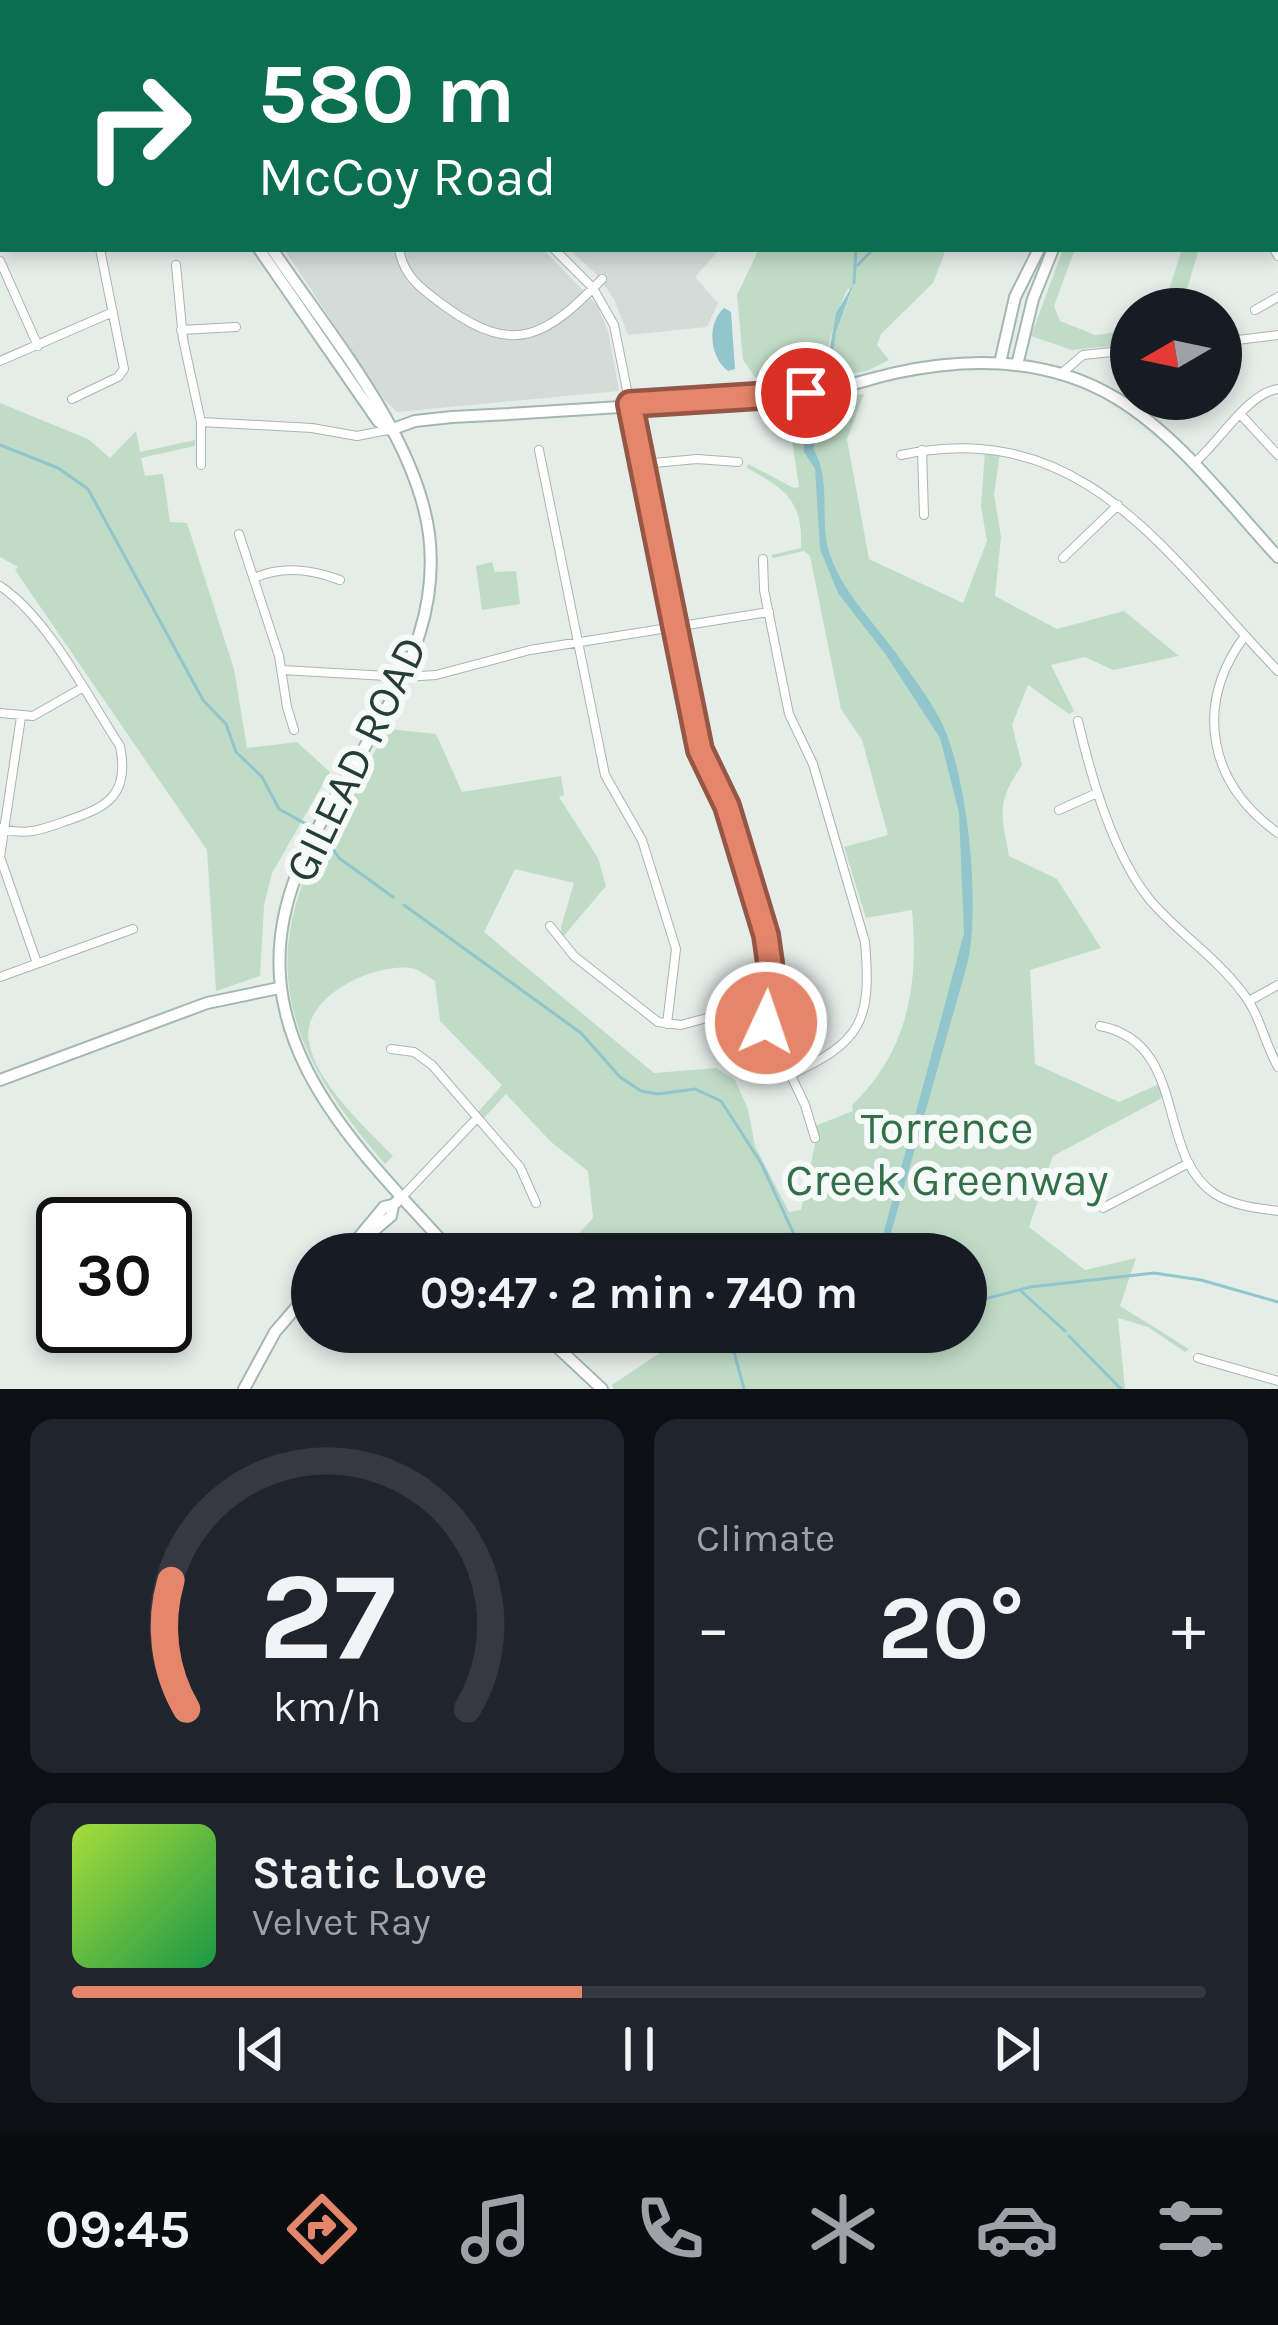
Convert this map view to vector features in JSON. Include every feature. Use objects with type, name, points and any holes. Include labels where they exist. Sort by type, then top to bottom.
[{"type":"main road","name":"GILEAD ROAD","points":[[261,252],[378,421],[390,430]]},
{"type":"main road","name":"GILEAD ROAD","points":[[274,252],[386,416],[418,491],[429,536],[427,606],[405,677],[297,873],[281,931],[279,988],[295,1051],[317,1092],[398,1201],[432,1233]]},
{"type":"main road","points":[[1000,363],[1015,297],[1038,252]]},
{"type":"main road","points":[[1017,365],[1028,316],[1052,252]]},
{"type":"main road","points":[[390,430],[452,417],[828,391],[934,366],[1017,365],[1062,374],[1130,407],[1278,556]]},
{"type":"main road","points":[[0,1080],[207,1003],[279,988]]},
{"type":"main road","points":[[363,1233],[384,1208],[398,1201]]},
{"type":"main road","points":[[235,1389],[291,1312]]},
{"type":"main road","points":[[563,1353],[602,1389]]},
{"type":"main road","points":[[244,1389],[251,1371]]},
{"type":"street","points":[[72,399],[123,373],[101,252]]},
{"type":"street","points":[[399,252],[418,287],[472,325],[495,335],[543,328],[602,279]]},
{"type":"street","points":[[557,252],[593,288],[614,326],[702,759],[727,806],[766,935],[770,963],[765,1015],[810,1116],[815,1138]]},
{"type":"street","points":[[0,261],[38,346]]},
{"type":"street","points":[[176,265],[181,330],[201,422],[200,465]]},
{"type":"street","points":[[1255,310],[1278,297]]},
{"type":"street","points":[[0,361],[113,312]]},
{"type":"street","points":[[181,330],[236,327]]},
{"type":"street","points":[[1242,339],[1278,335]]},
{"type":"street","points":[[1062,374],[1076,358],[1110,353]]},
{"type":"street","points":[[1242,414],[1260,394],[1278,389]]},
{"type":"street","points":[[1242,416],[1278,454]]},
{"type":"street","points":[[1192,465],[1237,420]]},
{"type":"street","points":[[201,422],[312,428],[357,436],[390,430]]},
{"type":"street","points":[[901,455],[975,446],[1016,452],[1071,473],[1118,505],[1278,671]]},
{"type":"street","points":[[539,450],[605,775],[643,840],[676,949],[667,1024]]},
{"type":"street","points":[[922,451],[924,515]]},
{"type":"street","points":[[643,464],[719,458],[738,462]]},
{"type":"street","points":[[1063,557],[1118,505]]},
{"type":"street","points":[[239,534],[282,670],[294,730]]},
{"type":"street","points":[[763,560],[789,714],[810,755],[827,808],[867,959],[854,1034],[827,1058],[790,1075]]},
{"type":"street","points":[[254,578],[293,571],[340,580]]},
{"type":"street","points":[[0,586],[18,598],[36,620],[120,746],[123,778],[115,795],[94,811],[30,833],[3,829]]},
{"type":"street","points":[[282,670],[436,675],[530,650],[769,612]]},
{"type":"street","points":[[1244,637],[1216,692],[1215,741],[1239,796],[1278,833]]},
{"type":"street","points":[[0,713],[21,717],[46,711],[82,688]]},
{"type":"street","points":[[21,717],[3,829],[2,870],[37,963]]},
{"type":"street","points":[[1078,721],[1097,793],[1149,899],[1249,1001],[1278,1067]]},
{"type":"street","points":[[1059,810],[1097,793]]},
{"type":"street","points":[[550,926],[574,956],[649,1018],[667,1024],[722,1014],[765,1015]]},
{"type":"street","points":[[0,977],[133,929]]},
{"type":"street","points":[[1249,1001],[1278,985]]},
{"type":"street","points":[[1100,1026],[1121,1031],[1145,1053],[1169,1098],[1189,1163],[1208,1189],[1222,1198],[1278,1211]]},
{"type":"street","points":[[391,1049],[414,1052],[432,1065],[520,1167],[536,1203]]},
{"type":"street","points":[[398,1201],[478,1118]]},
{"type":"street","points":[[1103,1208],[1189,1163]]},
{"type":"street","points":[[1198,1358],[1278,1381]]},
{"type":"shaded area","points":[[286,252],[546,252],[597,305],[608,331],[619,391],[397,412]]},
{"type":"shaded area","points":[[572,252],[717,252],[695,277],[718,303],[707,327],[628,335],[614,299]]},
{"type":"green space","points":[[758,252],[945,252],[933,283],[881,334],[877,345],[889,360],[867,371],[825,377],[852,290],[848,289],[816,379],[791,387],[755,377],[743,360],[737,295]]},
{"type":"green space","points":[[1062,252],[1074,252],[1054,306],[1060,321],[1095,335],[1110,333],[1110,346],[1072,350],[1031,336]]},
{"type":"green space","points":[[1181,252],[1198,252],[1187,288],[1170,288]]},
{"type":"green space","name":"Torrence Creek Greenway","points":[[864,394],[847,439],[869,559],[963,603],[987,541],[981,507],[985,451],[1000,453],[994,494],[1001,537],[995,596],[1057,629],[1124,611],[1179,656],[1113,670],[1085,657],[1051,665],[1074,711],[1069,714],[1028,685],[1012,725],[1022,765],[1003,809],[1009,856],[1057,879],[1101,948],[1030,970],[1035,1064],[1119,1102],[1159,1084],[1164,1097],[1053,1156],[1029,1227],[1085,1270],[1136,1258],[1120,1306],[1189,1349],[1185,1352],[1148,1327],[1118,1318],[1125,1389],[614,1389],[612,1385],[660,1353],[987,1353],[987,1233],[580,1233],[593,1218],[588,1171],[551,1142],[506,1094],[484,1118],[478,1112],[502,1085],[440,1021],[435,981],[411,968],[377,971],[327,998],[309,1026],[309,1042],[321,1073],[343,1104],[393,1156],[385,1164],[334,1098],[314,1065],[299,1030],[290,994],[288,956],[293,916],[316,854],[388,729],[436,734],[462,792],[561,776],[564,795],[559,797],[598,858],[606,886],[562,938],[574,883],[515,869],[484,932],[654,1073],[716,1068],[735,1080],[748,1109],[755,1146],[789,1212],[801,1210],[815,1126],[853,1111],[852,1105],[886,1063],[897,1040],[911,990],[914,937],[912,910],[866,918],[844,847],[888,835],[862,740],[841,709],[810,556],[804,551],[771,555],[801,548],[795,507],[781,490],[747,468],[748,464],[799,487],[787,406],[821,405],[822,400]]},
{"type":"green space","points":[[0,403],[88,439],[110,458],[136,431],[140,452],[195,440],[195,446],[141,458],[145,476],[163,474],[170,522],[187,523],[234,669],[247,748],[297,742],[330,772],[272,873],[264,906],[260,976],[216,991],[207,850],[15,570],[18,567],[0,557]]},
{"type":"green space","points":[[492,562],[495,572],[516,571],[520,604],[482,610],[476,566]]},
{"type":"water","points":[[854,283],[822,383],[824,422],[813,448],[822,475],[830,555],[843,582],[922,690],[945,730],[960,782],[970,846],[973,912],[967,965],[891,1233],[884,1233],[964,933],[959,813],[940,738],[838,593],[820,549],[815,469],[804,452],[804,442],[817,423],[814,387],[828,358],[836,313]]},
{"type":"water","points":[[724,308],[731,312],[735,369],[728,371],[712,341],[714,323]]},
{"type":"waterway","points":[[854,283],[856,252]]},
{"type":"waterway","points":[[858,265],[870,252]]},
{"type":"waterway","points":[[0,445],[58,468],[88,489],[203,700],[226,724],[236,752],[262,777],[279,809],[308,825]]},
{"type":"waterway","points":[[325,838],[339,858],[393,897]]},
{"type":"waterway","points":[[404,905],[581,1033],[620,1077],[641,1091],[658,1094],[695,1089],[721,1101],[761,1163],[793,1233]]},
{"type":"waterway","points":[[987,1298],[1030,1287],[1154,1273],[1201,1280],[1278,1302]]},
{"type":"waterway","points":[[1021,1291],[1065,1331]]},
{"type":"waterway","points":[[1069,1336],[1121,1389]]},
{"type":"waterway","points":[[734,1353],[744,1389]]},
{"type":"route","points":[[766,1023],[770,963],[766,935],[727,806],[702,759],[630,404],[806,393]]}]
